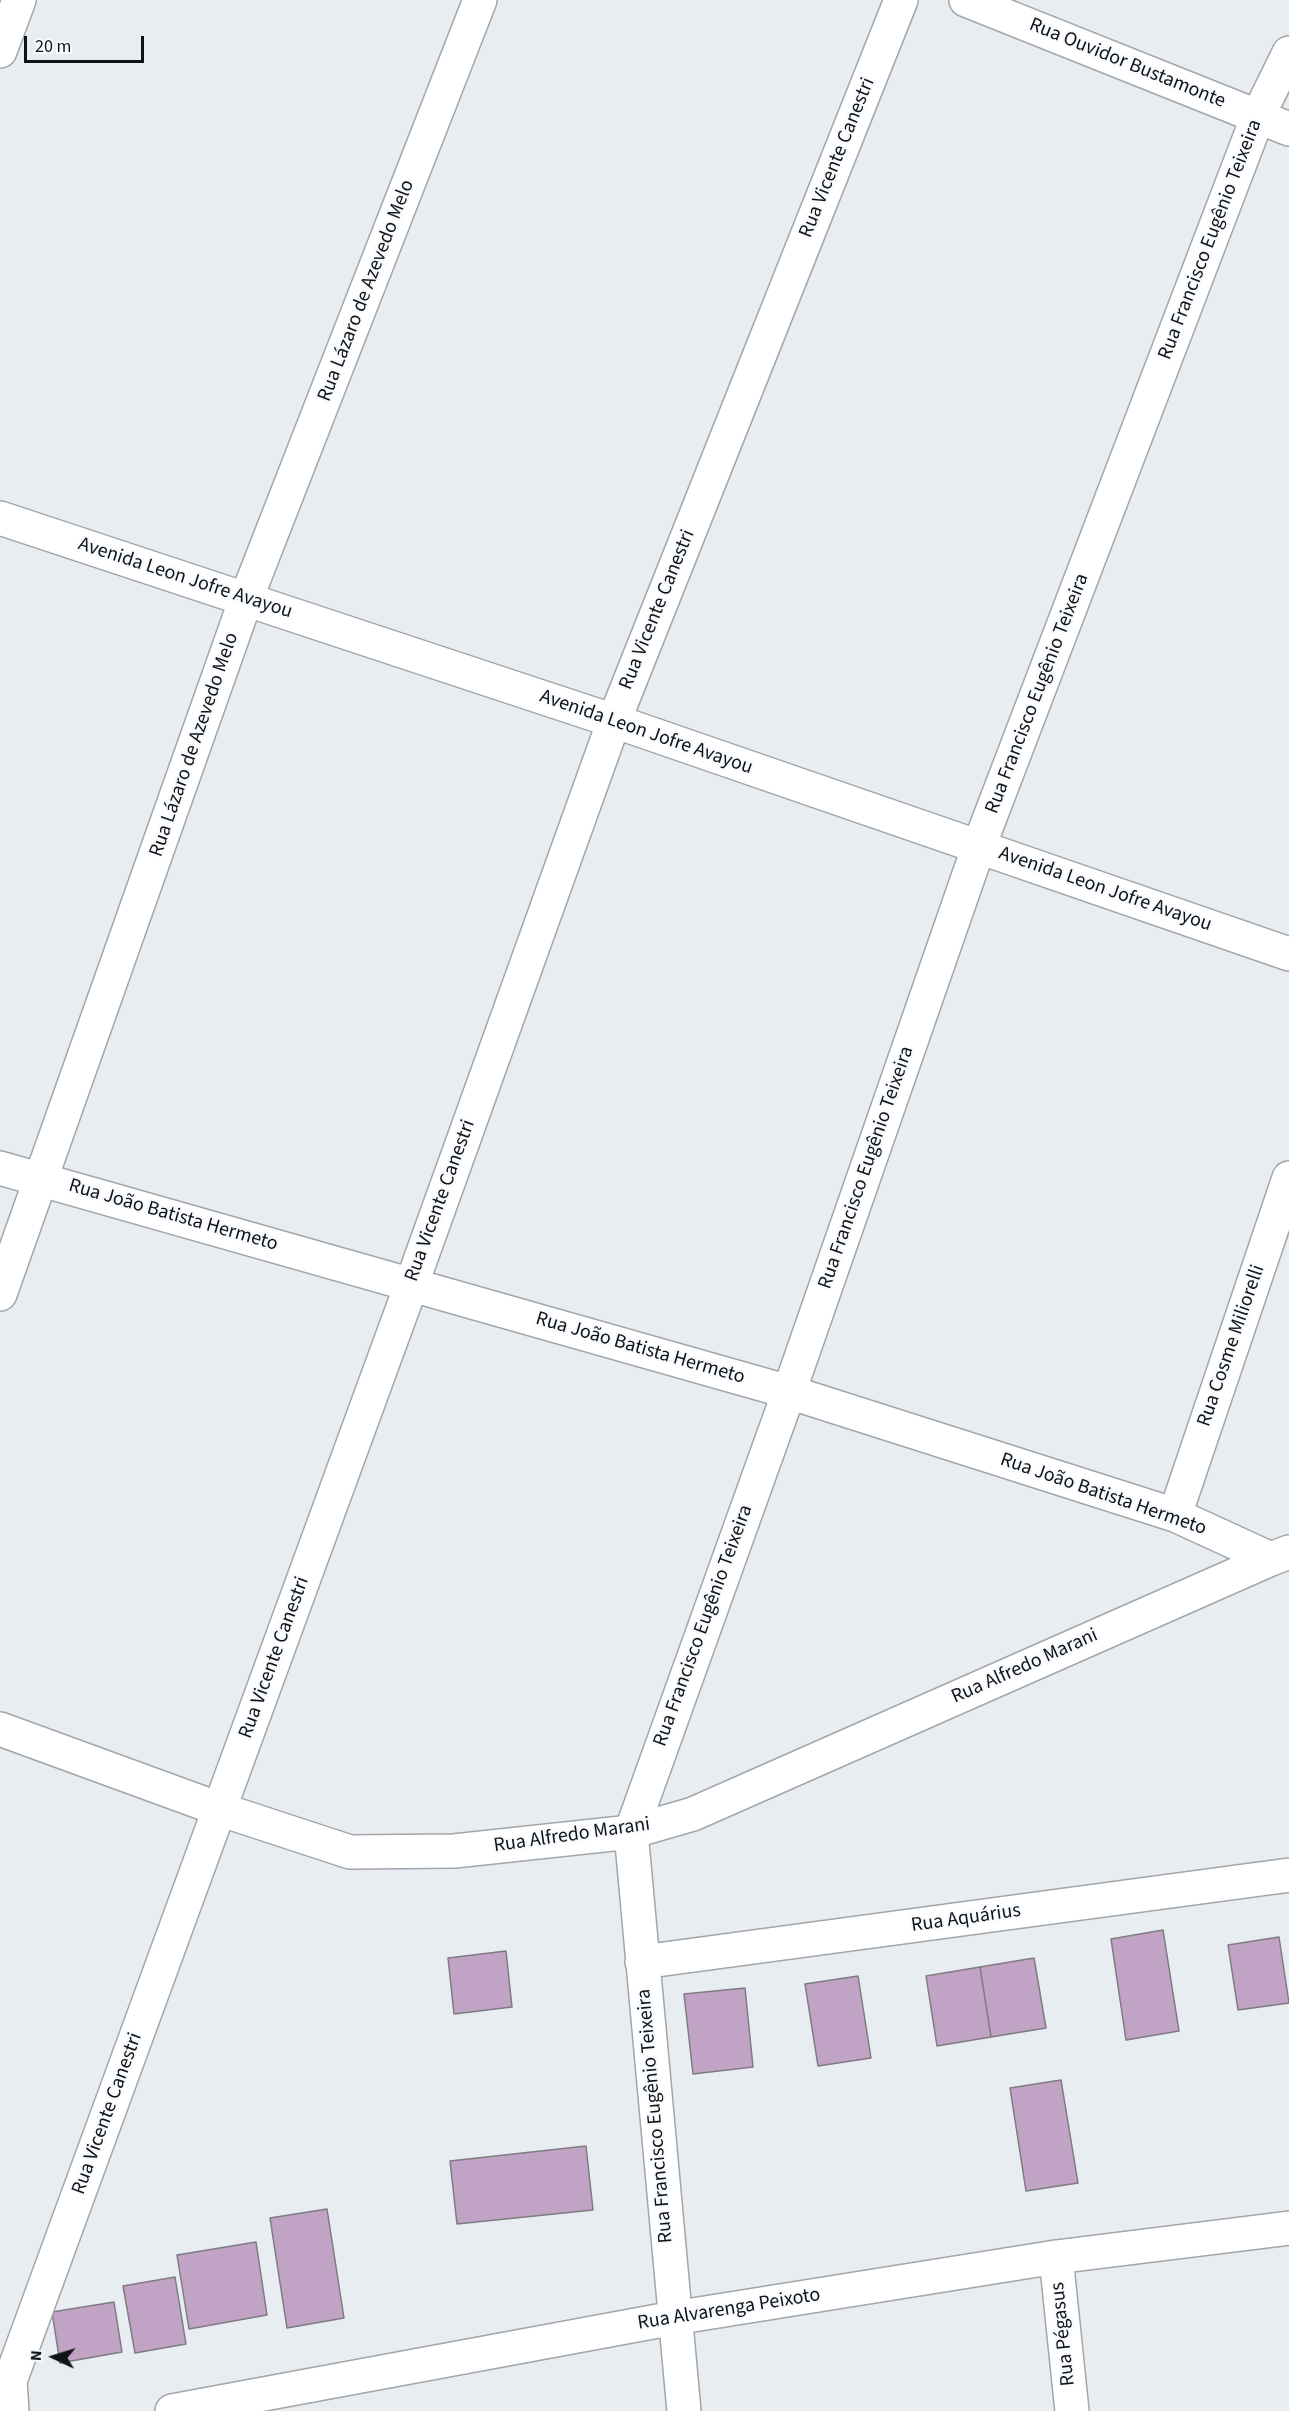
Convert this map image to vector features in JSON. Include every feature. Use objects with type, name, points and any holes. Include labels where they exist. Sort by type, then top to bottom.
[{"type":"street","points":[[0,51],[19,0]]},
{"type":"street","name":"Rua Lázaro de Azevedo Melo","points":[[0,1294],[246,599],[480,0]]},
{"type":"street","name":"Rua Vicente Canestri","points":[[12,2411],[10,2381],[412,1283],[614,721],[901,0]]},
{"type":"street","name":"Rua Ouvidor Bustamonte","points":[[966,0],[1289,129]]},
{"type":"street","name":"Rua Francisco Eugênio Teixeira","points":[[684,2411],[631,1832],[789,1392],[980,846],[1258,116],[1289,53]]},
{"type":"street","name":"Avenida Leon Jofre Avayou","points":[[0,518],[614,721],[1289,954]]},
{"type":"street","name":"Rua João Batista Hermeto","points":[[0,1168],[412,1283],[789,1392],[1174,1515],[1280,1555]]},
{"type":"street","name":"Rua Cosme Miliorelli","points":[[1174,1515],[1289,1178]]},
{"type":"street","name":"Rua Alfredo Marani","points":[[0,1729],[219,1809],[350,1852],[454,1851],[631,1832],[693,1814],[1280,1555]]},
{"type":"street","name":"Rua Aquárius","points":[[642,1962],[1289,1875]]},
{"type":"street","name":"Rua Alvarenga Peixoto","points":[[172,2411],[674,2318],[1056,2257],[1289,2228]]},
{"type":"street","name":"Rua Pégasus","points":[[1056,2257],[1072,2411]]},
{"type":"building","points":[[1163,1930],[1179,2031],[1126,2040],[1111,1939]]},
{"type":"building","points":[[1279,1937],[1289,2003],[1238,2010],[1228,1945]]},
{"type":"building","points":[[506,1951],[512,2007],[454,2014],[448,1958]]},
{"type":"building","points":[[1034,1958],[1046,2028],[991,2037],[980,1967]]},
{"type":"building","points":[[980,1967],[991,2037],[937,2046],[926,1976]]},
{"type":"building","points":[[858,1976],[871,2058],[818,2066],[805,1984]]},
{"type":"building","points":[[745,1988],[753,2067],[693,2074],[684,1994]]},
{"type":"building","points":[[1061,2080],[1078,2183],[1026,2191],[1010,2088]]},
{"type":"building","points":[[586,2146],[593,2210],[457,2224],[450,2161]]},
{"type":"building","points":[[327,2209],[344,2318],[287,2328],[270,2218]]},
{"type":"building","points":[[256,2242],[267,2315],[189,2329],[177,2255]]},
{"type":"building","points":[[175,2277],[186,2344],[135,2353],[123,2286]]},
{"type":"building","points":[[114,2302],[122,2352],[60,2363],[52,2312]]}]
